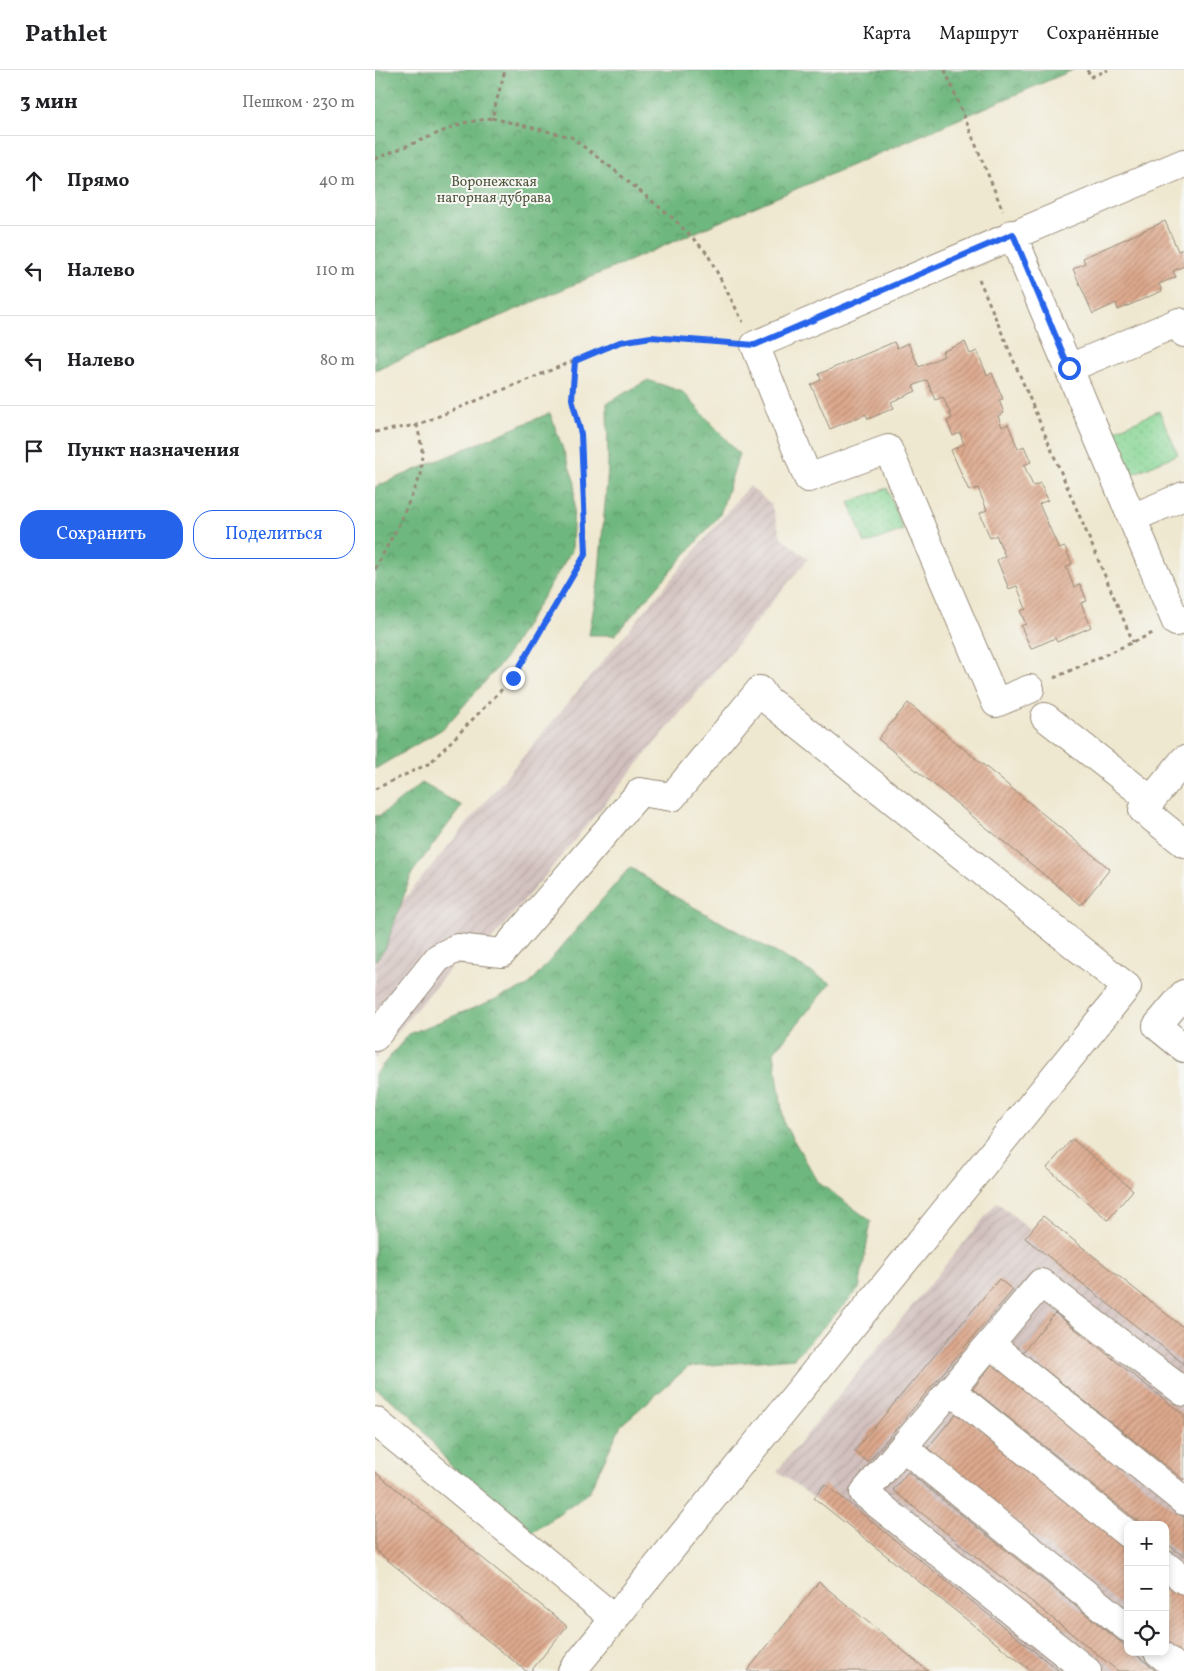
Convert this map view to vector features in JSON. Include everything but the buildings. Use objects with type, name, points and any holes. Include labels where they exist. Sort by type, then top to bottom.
[{"type":"street","points":[[1030,689],[996,702],[888,449],[808,478],[755,345],[1184,163]]},
{"type":"street","points":[[1013,234],[1132,518],[1180,620]]},
{"type":"street","points":[[1069,368],[1179,322],[1184,333]]},
{"type":"street","points":[[1132,518],[1184,496]]},
{"type":"street","points":[[375,1037],[438,958],[457,948],[502,954],[640,792],[672,797],[760,690],[765,698],[1127,987],[572,1671]]},
{"type":"street","points":[[1045,717],[1151,800]]},
{"type":"street","points":[[1184,760],[1143,810],[1184,843]]},
{"type":"street","points":[[1184,994],[1157,1026],[1184,1048]]},
{"type":"street","points":[[1087,1671],[864,1494],[1041,1283],[1184,1392]]},
{"type":"street","points":[[990,1344],[1184,1501]]},
{"type":"street","points":[[950,1390],[1124,1531]]},
{"type":"street","points":[[375,1421],[615,1619]]},
{"type":"street","points":[[903,1447],[1124,1625]]},
{"type":"street","points":[[1166,1566],[1184,1580]]},
{"type":"street","points":[[1162,1656],[1181,1671]]},
{"type":"path","points":[[492,118],[505,70]]},
{"type":"path","points":[[945,70],[1013,234]]},
{"type":"path","points":[[1087,70],[1091,77],[1108,70]]},
{"type":"path","points":[[375,159],[463,123],[492,118],[571,137],[675,220],[707,253],[755,345]]},
{"type":"path","points":[[969,253],[1133,642]]},
{"type":"path","points":[[375,432],[417,425],[620,342],[651,337],[755,345]]},
{"type":"path","points":[[375,789],[430,763],[513,678],[586,553],[581,434],[572,399],[575,361]]},
{"type":"path","points":[[375,568],[398,526],[421,475],[422,448],[417,425]]},
{"type":"path","points":[[1030,689],[1180,620]]},
{"type":"shaded area","points":[[749,486],[771,504],[781,537],[808,559],[470,966],[453,965],[375,1059],[375,934]]},
{"type":"shaded area","points":[[997,1202],[1031,1230],[1043,1216],[1184,1328],[1184,1671],[1031,1671],[814,1498],[777,1471]]},
{"type":"green space","name":"Воронежская нагорная дубрава","points":[[375,70],[1073,70],[375,370]]},
{"type":"green space","points":[[648,380],[683,392],[739,454],[720,515],[615,635],[589,635],[598,583],[608,469],[607,403]]},
{"type":"green space","points":[[1159,411],[1178,454],[1128,476],[1109,433]]},
{"type":"green space","points":[[550,413],[575,483],[572,550],[504,660],[444,728],[375,769],[375,487]]},
{"type":"green space","points":[[887,488],[903,530],[865,544],[849,502]]},
{"type":"green space","points":[[422,783],[462,806],[412,873],[385,949],[375,961],[375,816],[381,815]]},
{"type":"green space","points":[[630,867],[672,895],[831,983],[774,1052],[784,1124],[819,1183],[871,1221],[859,1289],[794,1358],[688,1367],[621,1425],[589,1492],[532,1533],[450,1465],[410,1414],[375,1388],[375,1074],[409,1034],[528,986]]},
{"type":"route","points":[[513,678],[586,553],[581,434],[572,399],[575,361],[620,342],[651,337],[755,345],[1013,234],[1069,368]]}]
